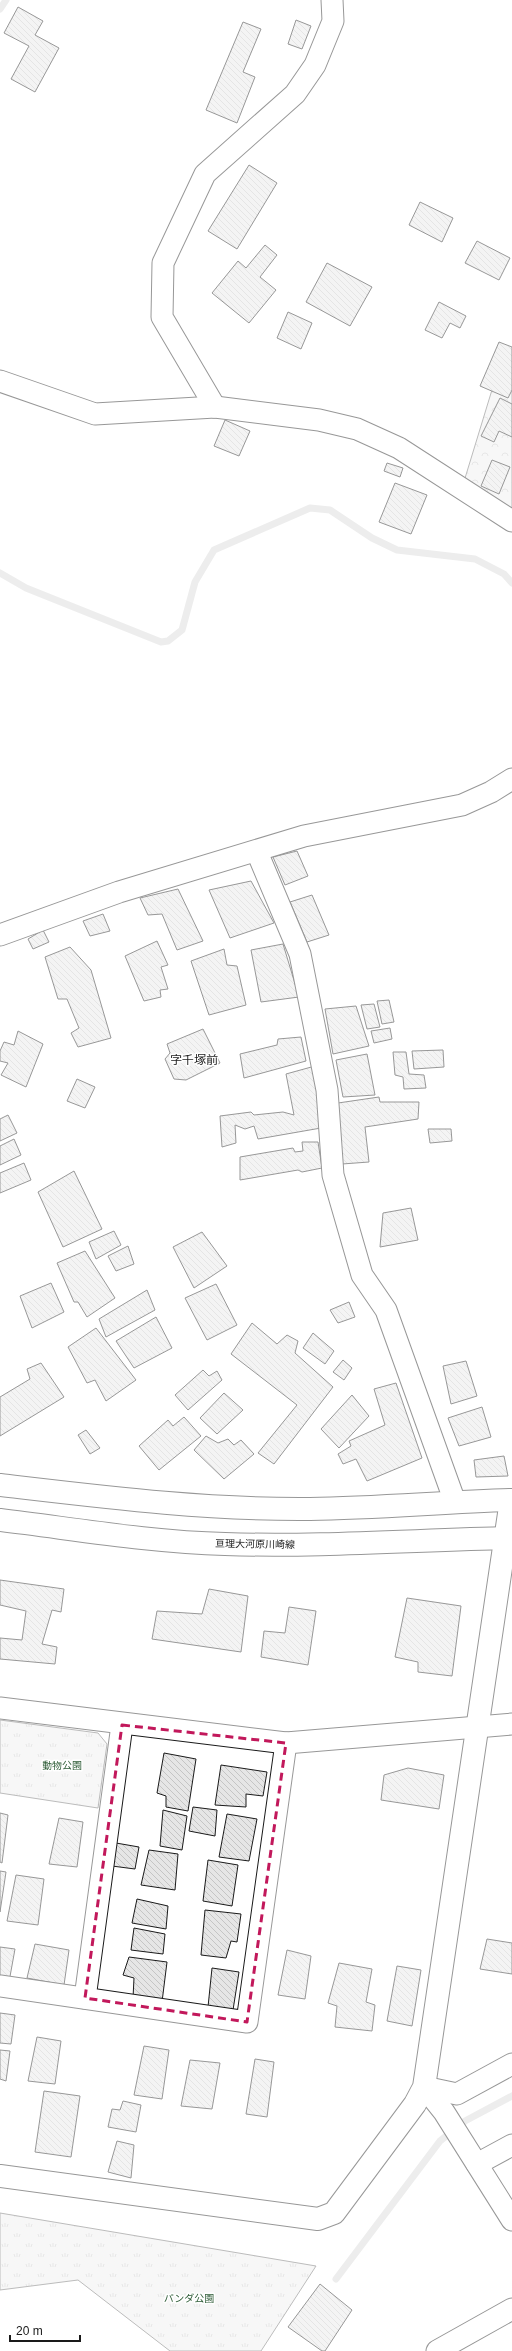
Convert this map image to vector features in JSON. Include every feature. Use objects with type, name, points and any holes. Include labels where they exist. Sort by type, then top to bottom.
[{"type":"street","points":[[214,407],[162,317],[163,263],[205,174],[295,94],[315,65],[333,22],[332,0]]},
{"type":"street","points":[[0,381],[95,414],[214,407],[319,420],[357,429],[399,448],[512,521]]},
{"type":"street","points":[[0,935],[120,892],[256,852],[304,836],[462,805],[490,792],[512,779]]},
{"type":"street","points":[[256,852],[300,954],[327,1090],[333,1175],[362,1275],[386,1310],[455,1502]]},
{"type":"street","points":[[0,1485],[197,1506],[310,1509],[512,1500],[509,1538],[477,1726],[424,2087],[415,2104],[334,2213],[318,2219],[0,2176]]},
{"type":"street","name":"亘理大河原川崎線","points":[[0,1520],[150,1539],[224,1544],[339,1546],[509,1538]]},
{"type":"street","points":[[0,1708],[122,1725],[286,1743],[512,1724]]},
{"type":"street","points":[[84,1998],[122,1725]]},
{"type":"street","points":[[0,1986],[247,2022],[286,1743]]},
{"type":"street","points":[[424,2087],[457,2094],[512,2064]]},
{"type":"street","points":[[424,2087],[444,2112],[512,2220]]},
{"type":"street","points":[[477,2164],[512,2145]]},
{"type":"street","points":[[437,2351],[512,2309]]},
{"type":"highlighted area","points":[[122,1725],[286,1743],[247,2022],[85,1998]]},
{"type":"green space","points":[[512,375],[512,517],[462,488],[495,380]]},
{"type":"green space","name":"動物公園","points":[[0,1720],[98,1733],[107,1744],[98,1808],[0,1793]]},
{"type":"green space","name":"パンダ公園","points":[[0,2213],[316,2266],[261,2351],[170,2351],[78,2280],[0,2290]]},
{"type":"building","points":[[18,7],[43,21],[35,35],[59,48],[35,92],[11,79],[29,46],[4,33]]},
{"type":"building","points":[[296,20],[311,26],[302,49],[288,44]]},
{"type":"building","points":[[243,22],[261,29],[243,72],[255,77],[237,123],[206,110]]},
{"type":"building","points":[[249,165],[277,183],[237,249],[208,231]]},
{"type":"building","points":[[420,202],[453,218],[442,242],[409,225]]},
{"type":"building","points":[[477,241],[510,258],[499,280],[465,263]]},
{"type":"building","points":[[265,245],[277,255],[260,277],[276,290],[249,323],[212,293],[238,261],[246,268]]},
{"type":"building","points":[[327,263],[372,287],[350,326],[306,302]]},
{"type":"building","points":[[439,302],[466,316],[460,328],[450,323],[442,338],[425,330]]},
{"type":"building","points":[[288,312],[312,323],[301,349],[277,338]]},
{"type":"building","points":[[499,342],[512,347],[512,390],[508,398],[480,386]]},
{"type":"building","points":[[500,398],[512,404],[512,437],[499,431],[494,442],[481,436]]},
{"type":"building","points":[[225,420],[250,431],[239,456],[214,446]]},
{"type":"building","points":[[492,460],[510,467],[499,494],[481,486]]},
{"type":"building","points":[[387,463],[403,468],[400,477],[384,471]]},
{"type":"building","points":[[395,483],[427,495],[411,534],[379,522]]},
{"type":"building","points":[[297,851],[308,876],[285,885],[273,857]]},
{"type":"building","points":[[251,881],[274,923],[230,938],[209,890]]},
{"type":"building","points":[[178,889],[203,941],[177,950],[162,914],[148,915],[140,898]]},
{"type":"building","points":[[312,895],[329,935],[307,942],[290,902]]},
{"type":"building","points":[[103,914],[110,931],[90,936],[83,921]]},
{"type":"building","points":[[43,930],[49,942],[33,949],[28,939]]},
{"type":"building","points":[[157,941],[168,965],[161,967],[168,989],[160,990],[161,997],[144,1001],[125,956]]},
{"type":"building","points":[[283,944],[299,997],[261,1002],[251,950]]},
{"type":"building","points":[[70,947],[91,970],[111,1038],[78,1047],[71,1033],[79,1028],[67,999],[58,999],[45,957]]},
{"type":"building","points":[[224,949],[227,965],[237,966],[246,1005],[209,1015],[191,961]]},
{"type":"building","points":[[389,1000],[394,1022],[382,1024],[377,1001]]},
{"type":"building","points":[[374,1004],[380,1027],[367,1029],[361,1005]]},
{"type":"building","points":[[356,1006],[369,1046],[333,1054],[325,1009]]},
{"type":"building","points":[[390,1028],[392,1039],[374,1043],[371,1031]]},
{"type":"building","points":[[203,1029],[220,1063],[186,1080],[174,1079],[165,1059],[170,1053],[167,1044]]},
{"type":"building","points":[[18,1031],[43,1044],[26,1087],[1,1075],[8,1063],[0,1061],[0,1051],[4,1042],[14,1045]]},
{"type":"building","points":[[301,1037],[306,1061],[244,1078],[240,1054],[277,1045],[278,1039]]},
{"type":"building","points":[[443,1050],[444,1067],[414,1069],[412,1051]]},
{"type":"building","points":[[393,1052],[406,1052],[409,1074],[424,1075],[426,1088],[404,1089],[403,1077],[395,1075]]},
{"type":"building","points":[[367,1054],[375,1095],[343,1097],[336,1060]]},
{"type":"building","points":[[315,1066],[321,1128],[258,1139],[254,1126],[245,1129],[235,1125],[236,1143],[222,1147],[220,1116],[251,1112],[254,1115],[283,1112],[294,1115],[286,1074]]},
{"type":"building","points":[[77,1079],[95,1087],[85,1108],[67,1101]]},
{"type":"building","points":[[379,1097],[380,1102],[419,1102],[418,1119],[365,1127],[369,1162],[342,1164],[338,1103]]},
{"type":"building","points":[[8,1115],[17,1133],[0,1141],[0,1119]]},
{"type":"building","points":[[428,1129],[451,1129],[452,1141],[430,1143]]},
{"type":"building","points":[[14,1139],[21,1155],[0,1165],[0,1146]]},
{"type":"building","points":[[302,1142],[318,1142],[322,1168],[302,1172],[298,1170],[240,1180],[240,1157],[293,1148],[295,1152],[303,1151]]},
{"type":"building","points":[[24,1163],[31,1180],[0,1193],[0,1173]]},
{"type":"building","points":[[74,1171],[102,1229],[63,1247],[38,1192]]},
{"type":"building","points":[[411,1208],[418,1240],[380,1247],[383,1213]]},
{"type":"building","points":[[114,1231],[121,1245],[96,1259],[89,1242]]},
{"type":"building","points":[[202,1232],[227,1266],[194,1288],[173,1247]]},
{"type":"building","points":[[128,1246],[134,1264],[116,1271],[108,1256]]},
{"type":"building","points":[[85,1251],[115,1298],[87,1317],[78,1302],[74,1302],[57,1263]]},
{"type":"building","points":[[51,1283],[64,1312],[32,1328],[20,1296]]},
{"type":"building","points":[[216,1284],[237,1325],[207,1340],[185,1298]]},
{"type":"building","points":[[147,1290],[155,1310],[106,1337],[99,1319]]},
{"type":"building","points":[[349,1302],[355,1317],[338,1323],[330,1310]]},
{"type":"building","points":[[156,1317],[172,1348],[134,1368],[116,1341]]},
{"type":"building","points":[[252,1323],[277,1344],[287,1335],[298,1341],[295,1353],[333,1387],[274,1464],[258,1453],[297,1405],[231,1354]]},
{"type":"building","points":[[96,1328],[136,1380],[106,1401],[95,1380],[87,1383],[68,1347]]},
{"type":"building","points":[[313,1333],[334,1351],[325,1364],[303,1348]]},
{"type":"building","points":[[343,1360],[352,1368],[344,1380],[333,1372]]},
{"type":"building","points":[[466,1361],[477,1396],[451,1404],[443,1366]]},
{"type":"building","points":[[41,1363],[64,1397],[0,1436],[0,1397],[30,1379],[27,1369]]},
{"type":"building","points":[[203,1370],[209,1376],[217,1371],[222,1380],[188,1410],[175,1395]]},
{"type":"building","points":[[396,1383],[422,1458],[367,1481],[356,1459],[343,1464],[338,1454],[351,1446],[349,1441],[385,1425],[374,1389]]},
{"type":"building","points":[[224,1393],[243,1410],[217,1434],[200,1418]]},
{"type":"building","points":[[352,1395],[369,1416],[339,1448],[321,1429]]},
{"type":"building","points":[[482,1407],[491,1437],[459,1446],[448,1418]]},
{"type":"building","points":[[184,1417],[201,1436],[159,1470],[139,1446],[168,1420],[173,1426]]},
{"type":"building","points":[[86,1430],[100,1448],[90,1454],[78,1435]]},
{"type":"building","points":[[206,1436],[218,1443],[228,1439],[234,1445],[241,1440],[254,1454],[224,1479],[194,1450]]},
{"type":"building","points":[[504,1456],[508,1476],[476,1477],[474,1460]]},
{"type":"building","points":[[0,1580],[64,1589],[61,1612],[52,1610],[42,1644],[57,1647],[55,1664],[0,1659],[0,1638],[22,1640],[26,1611],[0,1605]]},
{"type":"building","points":[[209,1589],[248,1596],[241,1652],[152,1639],[157,1611],[202,1614]]},
{"type":"building","points":[[407,1598],[461,1606],[452,1676],[418,1672],[418,1662],[395,1657]]},
{"type":"building","points":[[289,1607],[316,1611],[308,1665],[261,1657],[264,1631],[285,1633]]},
{"type":"building","points":[[164,1753],[196,1759],[188,1811],[166,1807],[166,1796],[157,1793]]},
{"type":"building","points":[[221,1765],[267,1772],[263,1796],[246,1794],[246,1807],[215,1805]]},
{"type":"building","points":[[408,1768],[444,1775],[439,1809],[381,1800],[384,1775]]},
{"type":"building","points":[[193,1807],[217,1810],[215,1836],[189,1831]]},
{"type":"building","points":[[163,1810],[187,1816],[182,1850],[160,1846]]},
{"type":"building","points":[[0,1813],[8,1815],[2,1863],[0,1862]]},
{"type":"building","points":[[227,1814],[257,1819],[249,1861],[219,1857]]},
{"type":"building","points":[[59,1818],[83,1822],[77,1867],[49,1864]]},
{"type":"building","points":[[116,1843],[139,1847],[135,1869],[112,1866]]},
{"type":"building","points":[[149,1850],[178,1854],[175,1890],[141,1885]]},
{"type":"building","points":[[208,1860],[238,1865],[232,1906],[203,1901]]},
{"type":"building","points":[[0,1871],[6,1872],[0,1912]]},
{"type":"building","points":[[16,1875],[44,1879],[38,1925],[7,1921]]},
{"type":"building","points":[[137,1899],[168,1906],[166,1929],[132,1923]]},
{"type":"building","points":[[205,1910],[241,1914],[237,1942],[231,1941],[226,1958],[201,1955]]},
{"type":"building","points":[[134,1928],[165,1934],[163,1954],[131,1950]]},
{"type":"building","points":[[487,1939],[512,1943],[512,1974],[480,1969]]},
{"type":"building","points":[[35,1944],[69,1950],[64,1985],[27,1978]]},
{"type":"building","points":[[0,1947],[15,1949],[9,1982],[0,1980]]},
{"type":"building","points":[[287,1950],[311,1956],[305,1999],[278,1995]]},
{"type":"building","points":[[129,1957],[167,1962],[162,2002],[133,1998],[134,1978],[123,1975]]},
{"type":"building","points":[[339,1963],[372,1969],[366,2002],[375,2005],[372,2031],[335,2027],[337,2006],[328,2003]]},
{"type":"building","points":[[397,1966],[421,1970],[412,2026],[387,2021]]},
{"type":"building","points":[[212,1968],[239,1972],[233,2010],[208,2007]]},
{"type":"building","points":[[0,2013],[15,2015],[11,2044],[0,2043]]},
{"type":"building","points":[[37,2037],[61,2041],[55,2084],[28,2081]]},
{"type":"building","points":[[144,2046],[169,2050],[162,2099],[134,2095]]},
{"type":"building","points":[[0,2050],[10,2051],[6,2081],[0,2079]]},
{"type":"building","points":[[255,2059],[274,2062],[267,2117],[246,2114]]},
{"type":"building","points":[[190,2060],[220,2063],[212,2109],[181,2106]]},
{"type":"building","points":[[44,2091],[80,2096],[71,2157],[35,2152]]},
{"type":"building","points":[[123,2101],[141,2105],[136,2132],[108,2127],[112,2109],[120,2110]]},
{"type":"building","points":[[117,2141],[134,2145],[131,2178],[108,2172]]},
{"type":"building","points":[[320,2284],[352,2310],[325,2351],[322,2351],[288,2327]]},
{"type":"waterway","points":[[0,9],[6,0]]},
{"type":"waterway","points":[[0,573],[26,588],[161,642],[168,641],[182,630],[195,582],[214,550],[310,508],[330,510],[372,538],[397,550],[475,559],[504,574],[512,583]]},
{"type":"waterway","points":[[336,2279],[440,2141],[465,2121],[512,2096]]},
{"type":"district","name":"字千塚前","points":[[194,1060]]}]
